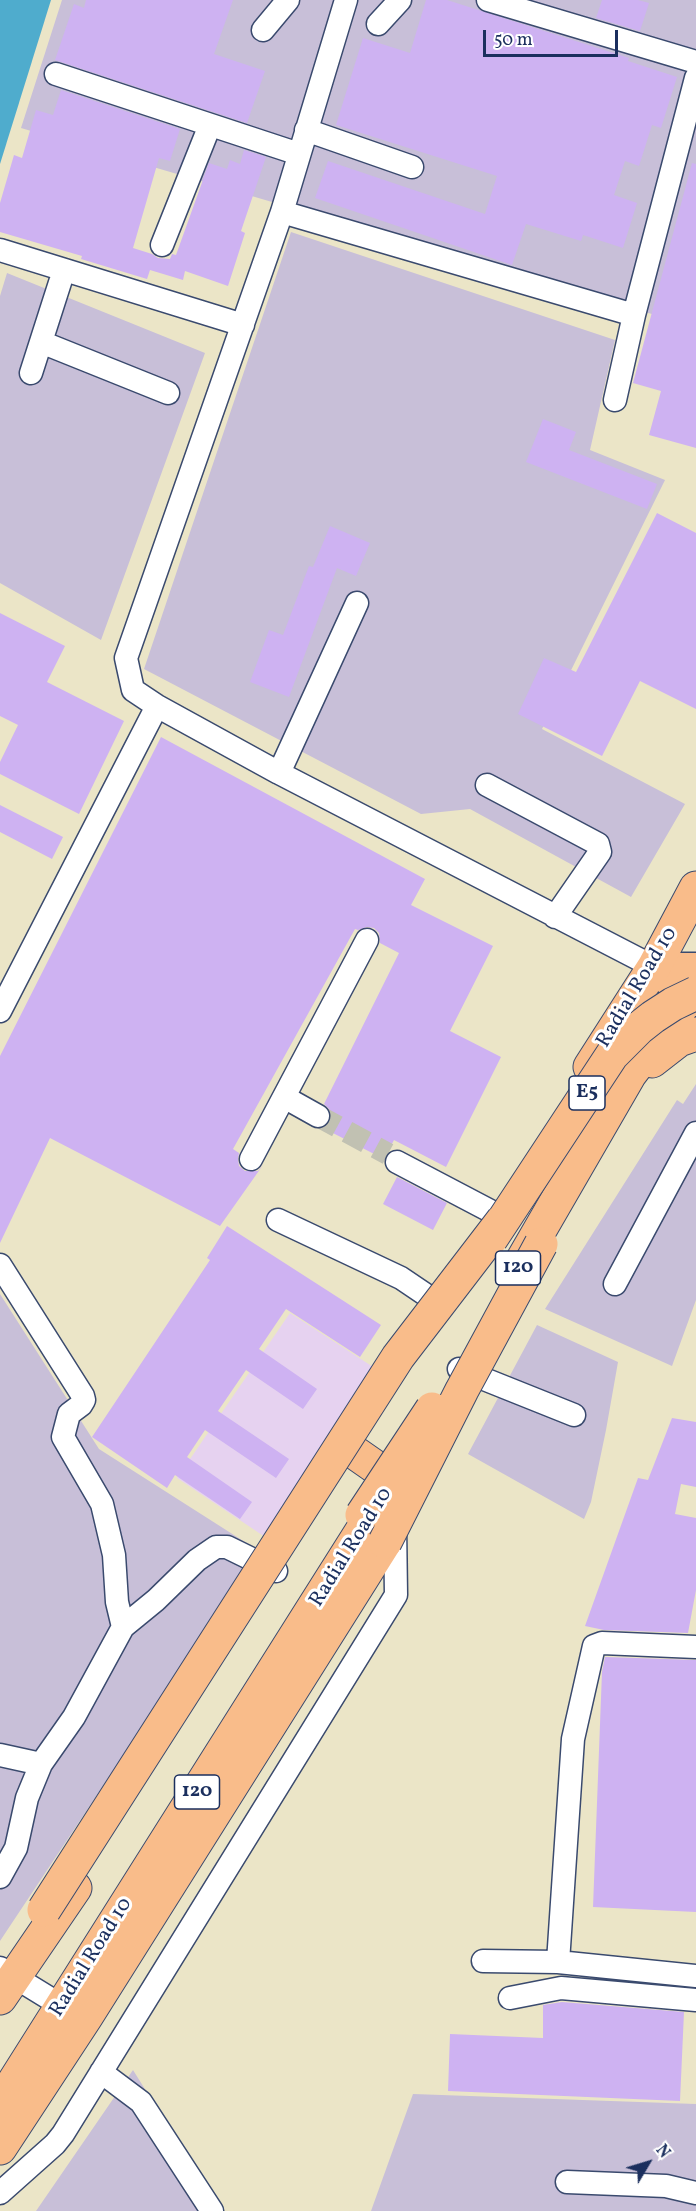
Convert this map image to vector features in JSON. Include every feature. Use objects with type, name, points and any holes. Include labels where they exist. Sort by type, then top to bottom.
[{"type":"highway","name":"Radial Road 10","points":[[5,1981],[55,1919],[277,1571],[438,1303],[499,1217],[654,967],[696,888]]},
{"type":"highway","name":"Radial Road 10","points":[[0,2104],[74,2012],[394,1480],[630,1074],[643,1056],[672,1037],[694,1002]]},
{"type":"highway","name":"E5","points":[[499,1217],[612,1055],[653,1017],[673,1004],[694,1002]]},
{"type":"highway","name":"E5","points":[[541,1244],[634,1082],[661,1053],[680,1040],[696,1034]]},
{"type":"highway","points":[[334,1499],[499,1217]]},
{"type":"highway","points":[[5,1981],[44,1910],[398,1357],[499,1217]]},
{"type":"highway","points":[[362,1515],[541,1244]]},
{"type":"highway","points":[[0,2148],[74,2012],[385,1542],[462,1390],[541,1244]]},
{"type":"highway","points":[[351,1450],[394,1480]]},
{"type":"main road","points":[[654,967],[696,967]]},
{"type":"main road","points":[[654,967],[694,1002]]},
{"type":"street","points":[[263,30],[288,0]]},
{"type":"street","points":[[346,0],[282,212],[126,658],[134,690],[157,706],[279,773],[654,967]]},
{"type":"street","points":[[378,24],[400,0]]},
{"type":"street","points":[[488,0],[696,62]]},
{"type":"street","points":[[56,74],[299,154]]},
{"type":"street","points":[[615,400],[634,315],[696,78]]},
{"type":"street","points":[[162,245],[210,125]]},
{"type":"street","points":[[306,130],[412,167]]},
{"type":"street","points":[[282,212],[634,315]]},
{"type":"street","points":[[0,250],[243,325]]},
{"type":"street","points":[[31,373],[64,270]]},
{"type":"street","points":[[41,342],[168,393]]},
{"type":"street","points":[[279,773],[357,603]]},
{"type":"street","points":[[0,1011],[157,706]]},
{"type":"street","points":[[487,785],[598,844],[600,852],[555,917]]},
{"type":"street","points":[[251,1158],[367,940]]},
{"type":"street","points":[[284,1097],[318,1116]]},
{"type":"street","points":[[615,1284],[696,1133]]},
{"type":"street","points":[[398,1162],[499,1217]]},
{"type":"street","points":[[278,1220],[401,1278],[438,1303]]},
{"type":"street","points":[[0,1265],[83,1396],[84,1401],[81,1406],[69,1414],[63,1437],[102,1504],[114,1555],[117,1602],[123,1627]]},
{"type":"street","points":[[459,1369],[574,1415]]},
{"type":"street","points":[[0,2193],[55,2144],[396,1595],[394,1480]]},
{"type":"street","points":[[0,1877],[16,1848],[27,1798],[41,1764],[74,1717],[123,1627],[156,1600],[197,1560],[216,1548],[227,1547],[277,1571]]},
{"type":"street","points":[[558,1962],[573,1738],[594,1646],[602,1643],[696,1647]]},
{"type":"street","points":[[0,1755],[41,1764]]},
{"type":"street","points":[[483,1960],[558,1962],[696,1976]]},
{"type":"street","points":[[5,1981],[74,2012]]},
{"type":"street","points":[[510,1998],[561,1988],[696,2000]]},
{"type":"street","points":[[101,2072],[141,2102],[212,2211]]},
{"type":"street","points":[[567,2182],[666,2186],[696,2193]]},
{"type":"shaded area","points":[[62,0],[696,0],[696,327],[21,128]]},
{"type":"shaded area","points":[[291,232],[615,340],[590,450],[665,480],[542,729],[685,804],[631,897],[470,809],[421,814],[144,669]]},
{"type":"shaded area","points":[[7,273],[205,353],[101,640],[0,583],[0,296]]},
{"type":"shaded area","points":[[696,1084],[696,1300],[672,1366],[545,1309],[677,1100],[683,1104]]},
{"type":"shaded area","points":[[0,1294],[99,1449],[259,1551],[0,1941]]},
{"type":"shaded area","points":[[290,1313],[387,1376],[277,1545],[177,1478]]},
{"type":"shaded area","points":[[537,1325],[618,1362],[591,1502],[584,1519],[468,1454]]},
{"type":"shaded area","points":[[133,2070],[221,2211],[36,2211]]},
{"type":"shaded area","points":[[413,2094],[696,2104],[696,2211],[371,2211]]},
{"type":"water","points":[[0,0],[51,0],[0,164]]},
{"type":"building","points":[[86,0],[233,0],[214,54],[265,71],[247,123],[55,60],[74,4],[84,8]]},
{"type":"building","points":[[426,0],[447,0],[629,58],[628,61],[677,77],[661,128],[652,125],[639,166],[625,161],[614,195],[637,203],[623,248],[583,235],[581,241],[526,224],[512,265],[315,198],[328,161],[485,214],[497,176],[336,125],[363,38],[410,53]]},
{"type":"building","points":[[602,0],[638,0],[649,3],[640,31],[596,18]]},
{"type":"building","points":[[61,90],[180,129],[170,161],[159,158],[133,248],[158,258],[170,259],[172,254],[176,255],[209,163],[227,169],[230,160],[240,164],[244,150],[266,157],[241,231],[245,233],[228,286],[185,271],[183,280],[150,270],[147,279],[81,259],[82,256],[0,232],[0,203],[14,155],[22,158],[36,110],[53,115]]},
{"type":"building","points":[[692,163],[696,164],[696,448],[649,435],[661,391],[633,383]]},
{"type":"building","points":[[543,419],[576,432],[569,450],[657,484],[647,509],[526,462]]},
{"type":"building","points":[[657,513],[696,533],[696,709],[640,681],[602,756],[518,714],[544,658],[576,672]]},
{"type":"building","points":[[330,526],[370,543],[356,576],[337,568],[289,697],[250,682],[269,630],[283,635],[309,566],[313,567]]},
{"type":"building","points":[[0,613],[65,646],[47,682],[124,721],[79,814],[0,774],[0,762],[18,725],[0,716]]},
{"type":"building","points":[[161,737],[425,879],[411,905],[493,946],[450,1031],[501,1057],[446,1167],[394,1140],[384,1159],[323,1128],[329,1123],[331,1116],[324,1104],[399,953],[380,943],[379,933],[374,928],[355,929],[233,1149],[239,1153],[239,1166],[245,1171],[258,1171],[263,1165],[220,1226],[50,1138],[0,1243],[0,1056]]},
{"type":"building","points":[[0,805],[63,837],[52,859],[0,832]]},
{"type":"building","points":[[397,1177],[447,1203],[433,1230],[383,1204]]},
{"type":"building","points":[[227,1226],[381,1325],[360,1357],[286,1309],[259,1349],[317,1389],[303,1409],[246,1370],[218,1411],[289,1459],[276,1478],[205,1430],[187,1457],[252,1502],[240,1519],[175,1475],[167,1488],[92,1437],[210,1260],[207,1258]]},
{"type":"building","points":[[672,1418],[696,1422],[696,1487],[681,1484],[675,1514],[696,1518],[696,1590],[688,1633],[604,1630],[585,1626],[638,1478],[648,1480]]},
{"type":"building","points":[[605,1657],[696,1660],[696,1912],[593,1907],[602,1672]]},
{"type":"building","points":[[562,2002],[684,2012],[680,2101],[448,2091],[450,2034],[543,2038],[543,2005]]},
{"type":"tunnel","points":[[318,1116],[388,1154]]}]
